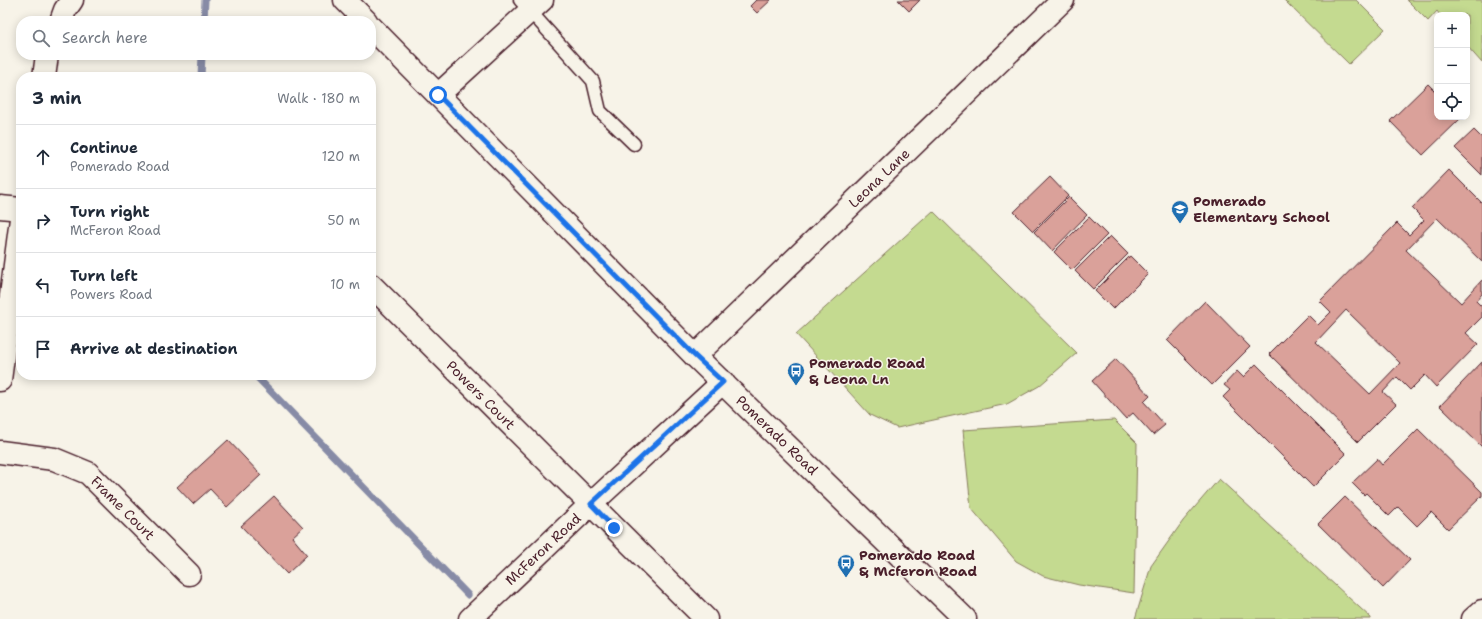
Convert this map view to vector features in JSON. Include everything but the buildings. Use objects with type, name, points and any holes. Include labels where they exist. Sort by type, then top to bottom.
[{"type":"street","points":[[62,16],[72,0]]},
{"type":"street","points":[[345,0],[361,16]]},
{"type":"street","name":"Leona Lane","points":[[695,356],[1063,0]]},
{"type":"street","points":[[438,95],[530,4]]},
{"type":"street","name":"Pomerado Road","points":[[376,32],[695,356],[965,619]]},
{"type":"street","points":[[45,72],[47,60]]},
{"type":"street","points":[[0,207],[16,209]]},
{"type":"street","points":[[0,380],[16,257]]},
{"type":"street","name":"Powers Court","points":[[376,290],[706,619]]},
{"type":"street","name":"McFeron Road","points":[[470,619],[591,504],[723,382]]},
{"type":"street","name":"Frame Court","points":[[0,452],[54,460],[88,473],[189,574]]},
{"type":"street","points":[[1473,619],[1482,611]]},
{"type":"lane","points":[[530,4],[592,81],[600,111],[634,144]]},
{"type":"green space","points":[[1284,0],[1356,0],[1385,29],[1349,64]]},
{"type":"green space","points":[[1407,0],[1482,0],[1482,63],[1470,49],[1470,12],[1437,11],[1434,12],[1434,14],[1428,21]]},
{"type":"green space","points":[[933,211],[1077,353],[1039,386],[1007,404],[897,428],[870,415],[796,334]]},
{"type":"green space","points":[[1114,420],[1137,443],[1134,593],[1079,585],[1043,576],[1016,561],[971,508],[963,430]]},
{"type":"green space","points":[[1219,479],[1371,619],[1135,619],[1151,566],[1183,521]]},
{"type":"waterway","points":[[204,16],[205,0]]},
{"type":"waterway","points":[[201,72],[202,60]]},
{"type":"waterway","points":[[260,380],[468,595]]},
{"type":"place","name":"Pomerado Elementary School","points":[[1180,224]]},
{"type":"place","name":"Pomerado Road & Leona Ln","points":[[796,386]]},
{"type":"place","name":"Pomerado Road & Mcferon Road","points":[[846,578]]},
{"type":"route","points":[[438,95],[695,356],[723,382],[591,504],[614,528]]}]
